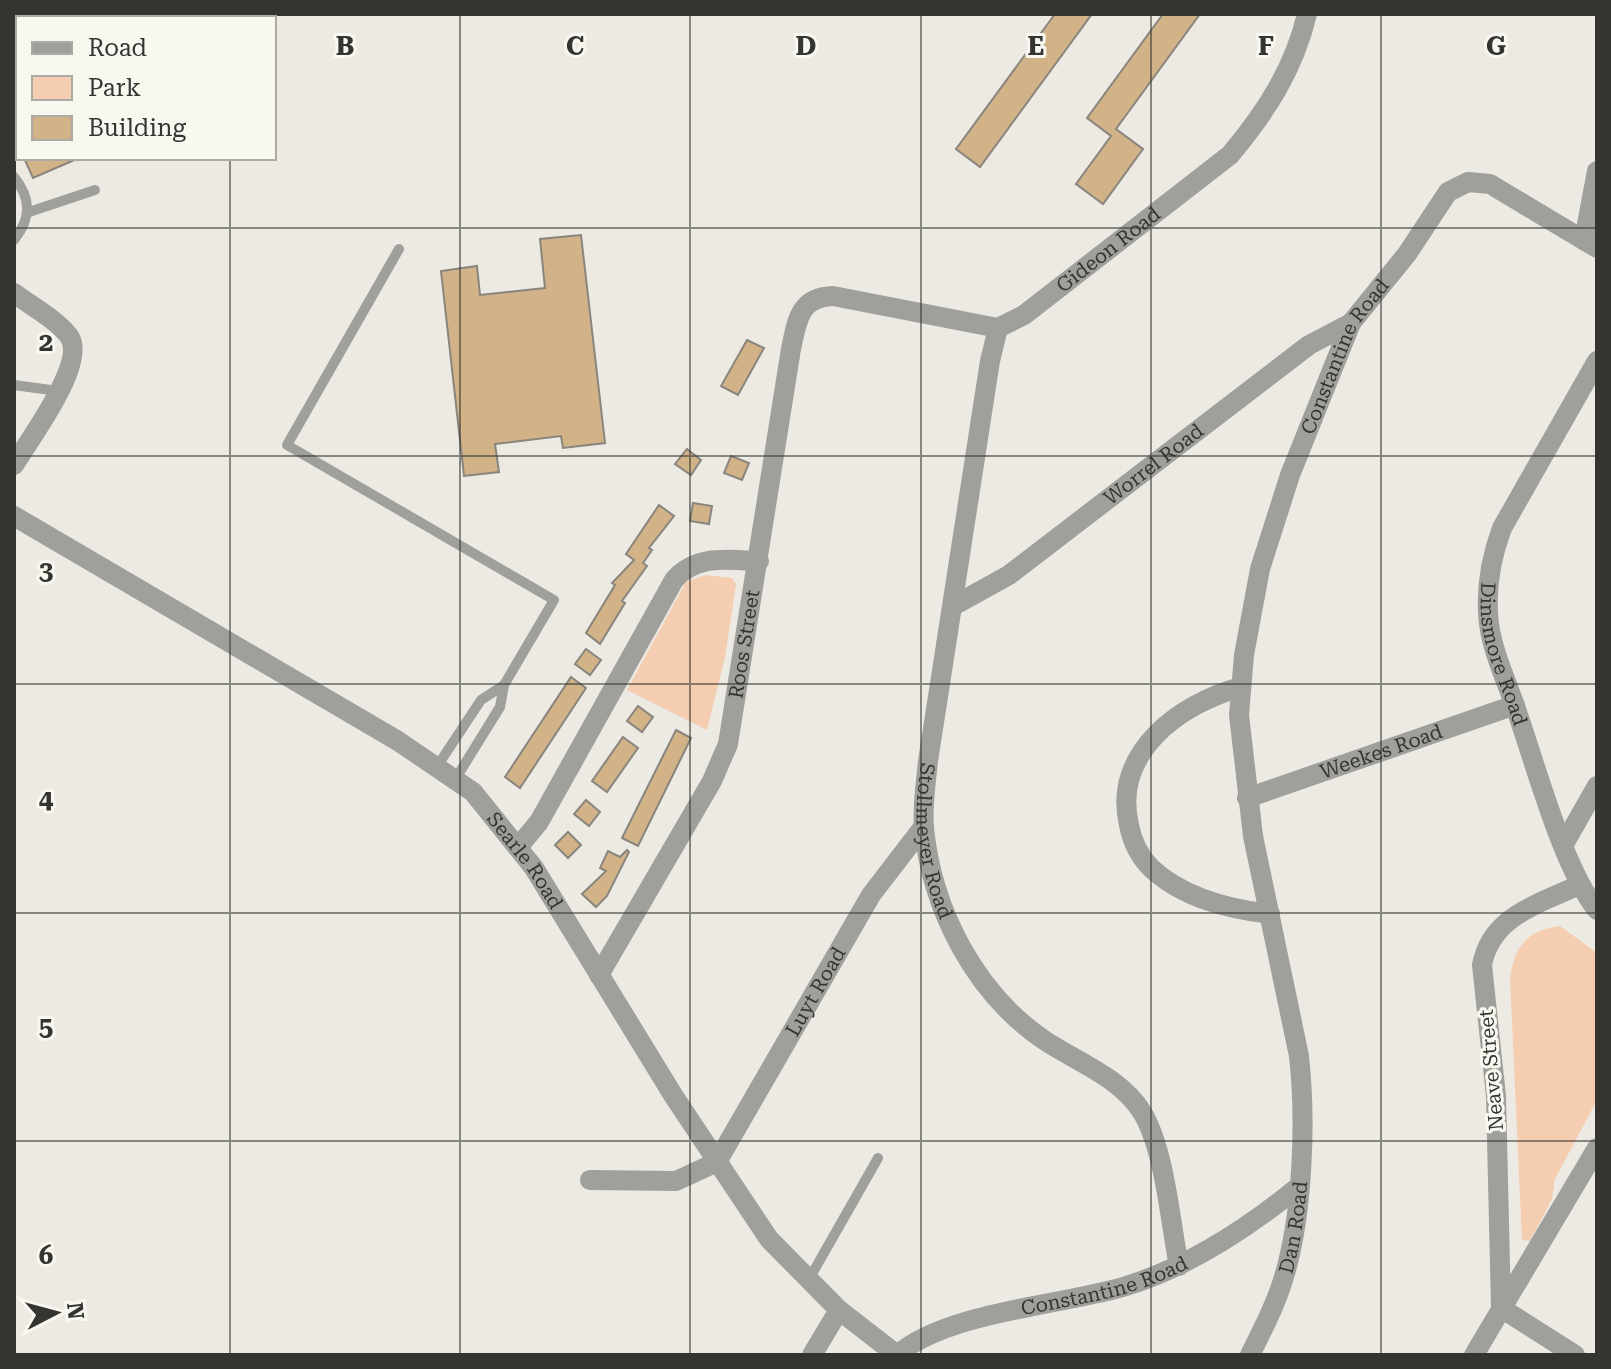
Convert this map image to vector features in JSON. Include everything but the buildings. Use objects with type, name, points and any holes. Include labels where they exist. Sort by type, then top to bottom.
[{"type":"street","name":"Gideon Road","points":[[998,328],[1024,315],[1230,155],[1262,115],[1286,75],[1307,14]]},
{"type":"street","points":[[1590,244],[1597,171]]},
{"type":"street","name":"Constantine Road","points":[[1303,1092],[1299,1056],[1247,798],[1239,715],[1260,569],[1290,475],[1351,323],[1407,254],[1448,192],[1457,186],[1478,182],[1490,184],[1590,244]]},
{"type":"street","points":[[14,293],[62,329],[72,342],[73,362],[14,465]]},
{"type":"street","name":"Roos Street","points":[[599,975],[721,764],[733,721],[797,318],[806,304],[822,297],[845,298],[998,328]]},
{"type":"street","name":"Worrel Road","points":[[953,606],[1009,575],[1309,345],[1351,323]]},
{"type":"street","name":"Stollmeyer Road","points":[[998,328],[990,361],[928,761],[924,826],[939,898],[957,939],[982,981],[1032,1031],[1109,1080],[1141,1110],[1153,1141],[1179,1266]]},
{"type":"street","name":"Dinsmore Road","points":[[1597,361],[1502,528],[1491,558],[1489,627],[1579,885],[1597,910]]},
{"type":"street","name":"Searle Road","points":[[14,516],[438,765],[473,792],[519,846],[717,1162],[769,1239],[839,1310],[897,1355]]},
{"type":"street","points":[[519,846],[539,822],[674,580],[688,567],[705,560],[759,561]]},
{"type":"street","points":[[1241,687],[1202,699],[1158,733],[1131,772],[1125,800],[1126,815],[1138,852],[1149,866],[1177,887],[1224,907],[1270,914]]},
{"type":"street","name":"Weekes Road","points":[[1247,798],[1515,705]]},
{"type":"street","points":[[1564,844],[1597,786]]},
{"type":"street","name":"Luyt Road","points":[[717,1162],[871,895],[924,826]]},
{"type":"street","name":"Neave Street","points":[[1501,1308],[1496,1096],[1482,965],[1487,944],[1505,922],[1579,885]]},
{"type":"street","name":"Dan Road","points":[[1250,1355],[1286,1270],[1297,1188],[1303,1092]]},
{"type":"street","points":[[1474,1355],[1597,1148]]},
{"type":"street","points":[[590,1180],[676,1181],[717,1162]]},
{"type":"street","name":"Constantine Road","points":[[897,1355],[932,1332],[1108,1291],[1179,1266],[1297,1188]]},
{"type":"street","points":[[1501,1308],[1575,1355]]},
{"type":"street","points":[[812,1355],[839,1310]]},
{"type":"lane","points":[[14,177],[24,191],[29,212],[25,226],[14,240]]},
{"type":"lane","points":[[29,212],[95,190]]},
{"type":"lane","points":[[399,249],[287,445],[554,600],[504,685],[500,707],[456,778]]},
{"type":"lane","points":[[14,385],[58,391]]},
{"type":"lane","points":[[438,765],[481,700],[504,685]]},
{"type":"lane","points":[[808,1281],[878,1158]]},
{"type":"green space","points":[[705,575],[732,578],[736,584],[725,657],[707,730],[627,690],[686,582]]},
{"type":"green space","points":[[1560,926],[1597,953],[1597,1100],[1555,1179],[1552,1199],[1530,1241],[1522,1240],[1510,978],[1515,957],[1524,942],[1539,931]]}]
